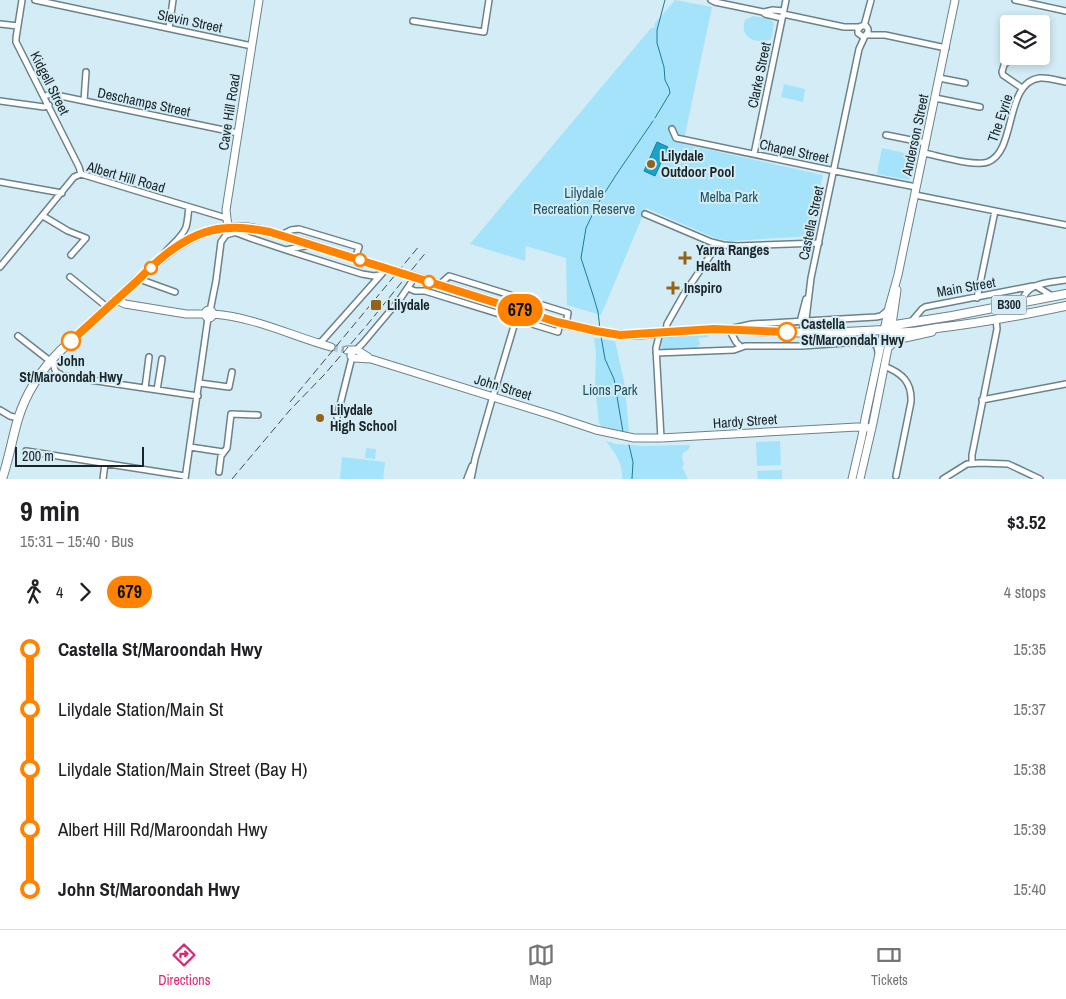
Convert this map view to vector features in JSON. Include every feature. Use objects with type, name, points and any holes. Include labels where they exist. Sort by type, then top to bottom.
[{"type":"highway","points":[[2,479],[18,418],[36,380],[52,359],[160,259],[188,239],[216,229],[250,228],[281,235],[394,271]]},
{"type":"highway","points":[[412,276],[561,323],[620,335],[702,329],[826,333],[889,329]]},
{"type":"highway","name":"B300","points":[[889,329],[911,323],[1066,294]]},
{"type":"highway","points":[[1022,302],[1028,309],[1038,311]]},
{"type":"highway","name":"B300","points":[[889,329],[917,331],[1066,306]]},
{"type":"highway","points":[[994,308],[996,319]]},
{"type":"main road","name":"Cave Hill Road","points":[[228,228],[226,210],[259,0]]},
{"type":"main road","name":"Anderson Street","points":[[852,479],[872,428],[880,366],[878,356],[889,329],[898,275],[955,0]]},
{"type":"main road","name":"Anderson Street","points":[[860,479],[864,427],[880,366],[888,350],[888,310],[898,275]]},
{"type":"main road","points":[[116,300],[125,304],[186,314],[235,317],[293,334],[330,348]]},
{"type":"main road","points":[[888,350],[896,340],[960,325]]},
{"type":"main road","name":"John Street","points":[[353,354],[551,414],[596,430],[629,438]]},
{"type":"main road","name":"Hardy Street","points":[[629,438],[872,428]]},
{"type":"street","name":"Kidgell Street","points":[[22,0],[16,42],[49,104],[79,166],[81,174]]},
{"type":"street","name":"Slevin Street","points":[[35,0],[252,46]]},
{"type":"street","points":[[169,28],[173,0]]},
{"type":"street","points":[[413,21],[484,32],[489,0]]},
{"type":"street","points":[[711,0],[763,12],[773,10],[783,14],[946,48]]},
{"type":"street","name":"Clarke Street","points":[[754,154],[786,0]]},
{"type":"street","name":"Castella Street","points":[[802,333],[806,319],[810,284],[871,0]]},
{"type":"street","points":[[1015,0],[1032,2],[1066,11]]},
{"type":"street","points":[[0,24],[18,26]]},
{"type":"street","points":[[1004,65],[1003,75],[1022,88]]},
{"type":"street","points":[[84,101],[86,72]]},
{"type":"street","points":[[939,78],[965,83]]},
{"type":"street","name":"The Eyrie","points":[[924,153],[974,163],[988,162],[998,155],[1003,146],[1022,88],[1032,80],[1039,78],[1066,82]]},
{"type":"street","name":"Deschamps Street","points":[[44,96],[51,94],[238,133]]},
{"type":"street","points":[[935,98],[980,107]]},
{"type":"street","points":[[0,101],[44,107],[49,104]]},
{"type":"street","name":"Chapel Street","points":[[672,129],[676,138],[916,187]]},
{"type":"street","points":[[886,135],[926,143]]},
{"type":"street","name":"Albert Hill Road","points":[[0,267],[74,177],[81,174],[226,218]]},
{"type":"street","points":[[0,182],[62,193]]},
{"type":"street","points":[[915,195],[1066,226]]},
{"type":"street","points":[[160,259],[185,228],[188,221],[189,207]]},
{"type":"street","points":[[977,298],[995,211]]},
{"type":"street","points":[[645,214],[718,244],[737,246],[819,242]]},
{"type":"street","points":[[43,216],[68,231],[86,238],[71,255]]},
{"type":"street","points":[[26,451],[185,478],[221,245],[227,235],[250,228]]},
{"type":"street","points":[[216,229],[238,233],[366,275],[379,275]]},
{"type":"street","points":[[281,235],[291,230],[299,229],[356,247]]},
{"type":"street","points":[[286,250],[310,244]]},
{"type":"street","points":[[656,351],[663,332],[684,294],[718,244]]},
{"type":"street","points":[[345,256],[356,247]]},
{"type":"street","points":[[356,247],[356,259]]},
{"type":"street","points":[[316,343],[321,342],[386,269]]},
{"type":"street","points":[[337,417],[353,354],[400,299],[408,288],[412,276]]},
{"type":"street","points":[[408,288],[414,291],[425,291],[558,332],[568,312],[449,276],[439,285]]},
{"type":"street","points":[[70,277],[107,307]]},
{"type":"street","points":[[139,279],[175,292]]},
{"type":"street","name":"Main Street","points":[[911,323],[925,307],[1066,280]]},
{"type":"street","points":[[1022,302],[1025,293],[1034,286],[1052,296]]},
{"type":"street","points":[[471,479],[475,459],[522,299]]},
{"type":"street","points":[[742,347],[736,342],[729,329],[752,324],[873,318],[881,316],[888,310]]},
{"type":"street","points":[[972,463],[982,400],[997,329],[996,319]]},
{"type":"street","points":[[845,343],[859,332]]},
{"type":"street","points":[[329,333],[328,344],[330,348]]},
{"type":"street","points":[[650,333],[656,351],[661,438]]},
{"type":"street","points":[[826,333],[837,341],[845,343]]},
{"type":"street","points":[[18,336],[52,359],[55,371],[63,376]]},
{"type":"street","points":[[656,351],[719,351],[761,346],[874,343],[877,347],[878,356]]},
{"type":"street","points":[[144,388],[149,357]]},
{"type":"street","points":[[157,390],[162,358]]},
{"type":"street","points":[[880,366],[904,378],[910,387],[911,402],[896,476]]},
{"type":"street","points":[[199,383],[229,387],[232,372]]},
{"type":"street","points":[[36,380],[50,376],[63,376],[198,396]]},
{"type":"street","points":[[982,400],[1066,384]]},
{"type":"street","points":[[0,410],[18,418]]},
{"type":"street","points":[[219,472],[221,456],[227,448],[231,414],[258,415]]},
{"type":"street","points":[[190,447],[223,452]]},
{"type":"street","points":[[467,479],[475,459]]},
{"type":"street","points":[[943,479],[972,463],[1008,464],[1040,479]]},
{"type":"street","points":[[103,479],[105,464]]},
{"type":"green space","name":"Lilydale Recreation Reserve","points":[[675,0],[712,7],[683,144],[823,175],[810,236],[731,241],[717,239],[646,208],[601,315],[567,305],[566,258],[526,246],[525,261],[470,244],[651,28],[654,28],[655,23]]},
{"type":"green space","points":[[753,16],[769,19],[774,23],[770,40],[754,40],[746,35],[744,31],[745,20]]},
{"type":"green space","points":[[784,84],[805,89],[803,102],[781,97]]},
{"type":"green space","points":[[882,148],[914,155],[909,180],[877,174]]},
{"type":"green space","points":[[708,334],[708,337],[698,338],[700,344],[696,349],[663,350],[661,347],[664,337]]},
{"type":"green space","name":"Lions Park","points":[[594,338],[615,341],[625,386],[629,433],[601,426],[599,423],[595,386],[596,352]]},
{"type":"green space","points":[[606,441],[616,444],[644,446],[690,445],[689,449],[683,453],[682,458],[684,464],[682,467],[688,479],[622,479],[620,463]]},
{"type":"green space","points":[[780,441],[781,465],[757,466],[756,442]]},
{"type":"green space","points":[[366,448],[376,449],[375,459],[365,458]]},
{"type":"green space","points":[[342,457],[385,462],[383,479],[340,479]]},
{"type":"green space","points":[[782,470],[782,479],[758,479],[757,471]]},
{"type":"shaded area","points":[[657,142],[668,147],[655,176],[644,171]]},
{"type":"waterway","points":[[655,118],[670,93],[665,80],[664,67],[657,43],[657,30],[665,0]]},
{"type":"waterway","points":[[600,329],[598,312],[581,258],[586,228],[597,205],[653,121]]},
{"type":"waterway","points":[[601,336],[605,359],[614,379],[623,432]]},
{"type":"waterway","points":[[629,445],[633,462],[632,479]]},
{"type":"tunnel","points":[[395,271],[409,275]]},
{"type":"tunnel","points":[[331,347],[347,350]]},
{"type":"railway","points":[[290,402],[420,245]]},
{"type":"railway","points":[[232,479],[290,410],[324,375],[367,325],[427,251]]},
{"type":"bus line","name":"679","points":[[71,341],[160,259],[178,245],[206,232],[235,227],[270,232],[557,322],[598,332],[634,335],[714,329],[787,332]]},
{"type":"place","name":"Lilydale Outdoor Pool","points":[[651,164]]},
{"type":"place","name":"Yarra Ranges Health","points":[[685,258]]},
{"type":"place","name":"Inspiro","points":[[673,288]]},
{"type":"place","name":"Lilydale","points":[[376,305]]},
{"type":"place","name":"Castella St/Maroondah Hwy","points":[[787,332]]},
{"type":"place","name":"John St/Maroondah Hwy","points":[[71,341]]},
{"type":"place","name":"Lilydale High School","points":[[320,418]]},
{"type":"park label","name":"Melba Park","points":[[729,197]]}]
